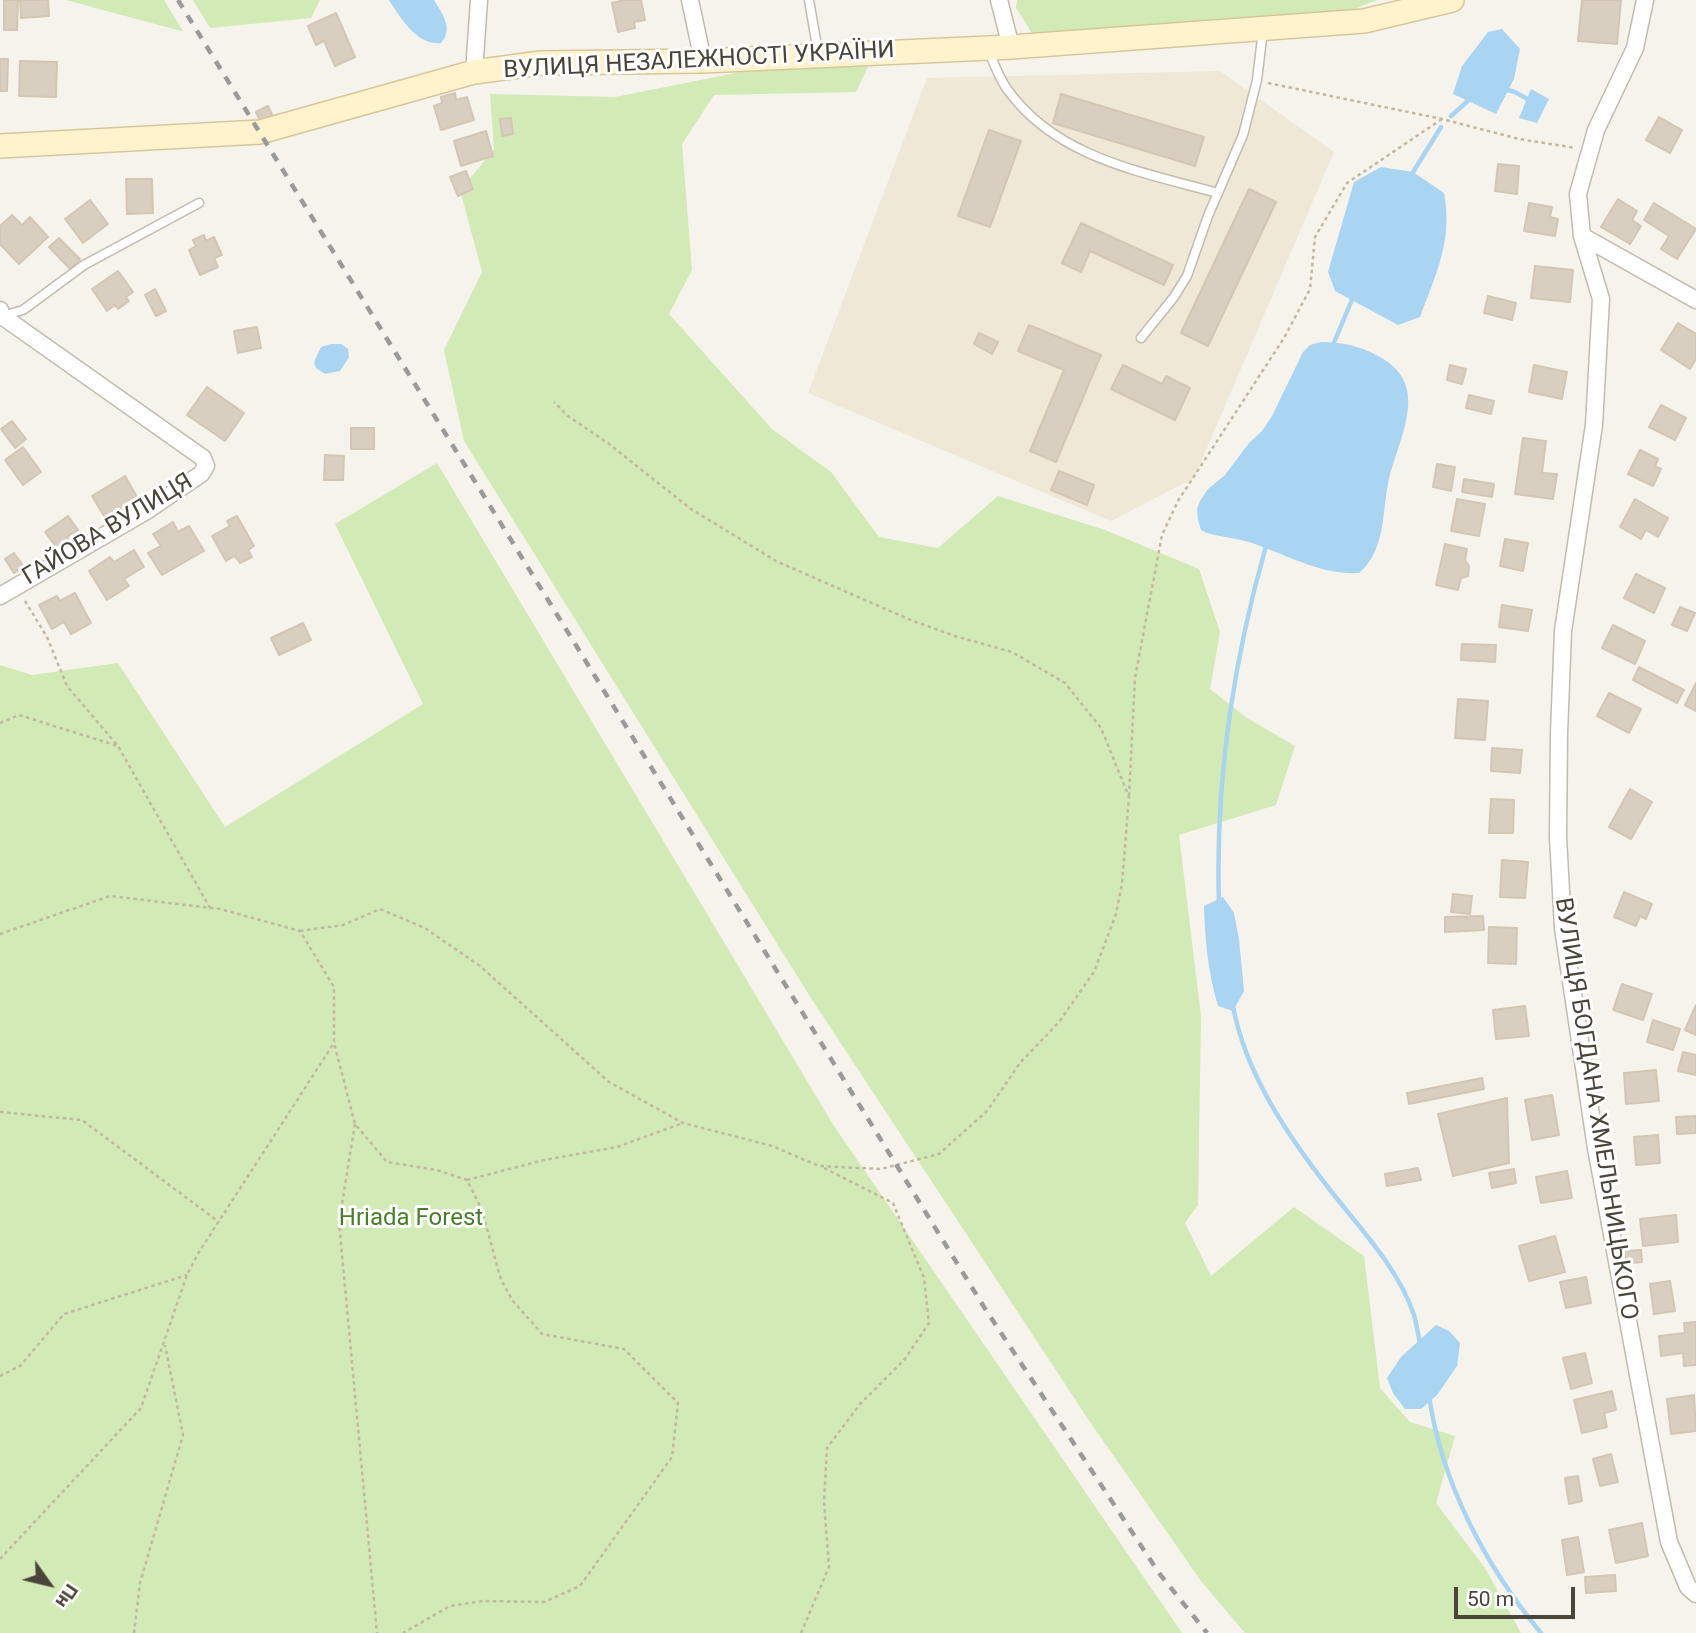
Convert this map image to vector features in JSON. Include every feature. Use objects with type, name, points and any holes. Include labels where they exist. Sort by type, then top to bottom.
[{"type":"main road","name":"ВУЛИЦЯ НЕЗАЛЕЖНОСТІ УКРАЇНИ","points":[[0,146],[260,132],[474,72],[541,63],[703,61],[1011,47],[1364,21],[1452,0]]},
{"type":"street","points":[[474,72],[480,0]]},
{"type":"street","points":[[690,0],[703,61]]},
{"type":"street","points":[[999,0],[1011,47]]},
{"type":"street","name":"ВУЛИЦЯ БОГДАНА ХМЕЛЬНИЦЬКОГО","points":[[1645,0],[1635,48],[1596,130],[1578,194],[1582,236],[1601,299],[1594,425],[1563,631],[1558,824],[1563,928],[1596,1148],[1669,1542],[1688,1587],[1696,1594]]},
{"type":"street","points":[[1582,236],[1696,300]]},
{"type":"street","name":"ГАЙОВА ВУЛИЦЯ","points":[[0,596],[148,510],[201,474],[206,466],[203,458],[1,315]]},
{"type":"lane","points":[[809,0],[819,55]]},
{"type":"lane","points":[[1140,338],[1174,297],[1186,276],[1242,135],[1257,80],[1264,28]]},
{"type":"lane","points":[[987,48],[1006,88],[1039,123],[1079,150],[1109,163],[1218,193]]},
{"type":"lane","points":[[1,315],[23,310],[84,265],[199,203]]},
{"type":"path","points":[[1257,80],[1441,119],[1519,139],[1590,150]]},
{"type":"path","points":[[819,1166],[881,1169],[939,1154],[987,1111],[1020,1063],[1059,1022],[1094,972],[1116,914],[1122,884],[1135,678],[1162,535],[1178,501],[1284,338],[1310,289],[1315,237],[1347,183],[1441,119]]},
{"type":"path","points":[[554,402],[568,416],[609,444],[691,509],[776,561],[913,621],[1013,652],[1065,683],[1101,728],[1129,797]]},
{"type":"path","points":[[16,586],[47,637],[67,686],[118,746],[210,908]]},
{"type":"path","points":[[0,723],[19,715],[118,746]]},
{"type":"path","points":[[0,934],[110,896],[210,908],[300,931],[343,925],[380,909],[425,929],[480,966],[609,1082],[683,1123],[772,1146],[893,1203],[924,1278],[929,1323],[905,1359],[860,1404],[827,1448],[824,1503],[829,1567],[801,1633]]},
{"type":"path","points":[[300,931],[334,987],[334,1043],[355,1124],[340,1222],[377,1633]]},
{"type":"path","points":[[0,1559],[141,1408],[187,1275],[334,1043]]},
{"type":"path","points":[[0,1112],[82,1119],[219,1222]]},
{"type":"path","points":[[355,1124],[387,1162],[437,1170],[467,1180],[544,1160],[617,1147],[683,1123]]},
{"type":"path","points":[[403,1633],[450,1606],[483,1601],[544,1602],[580,1586],[672,1457],[678,1403],[624,1349],[542,1334],[513,1301],[501,1280],[482,1210],[467,1180]]},
{"type":"path","points":[[0,1376],[20,1366],[64,1314],[187,1275]]},
{"type":"path","points":[[134,1633],[140,1583],[183,1435],[164,1342]]},
{"type":"shaded area","points":[[1220,71],[1334,152],[1194,478],[1111,521],[808,393],[927,78]]},
{"type":"green space","points":[[66,0],[164,0],[183,31],[181,31]]},
{"type":"green space","points":[[193,0],[320,0],[311,18],[210,28]]},
{"type":"green space","points":[[1017,0],[1377,0],[1352,10],[1033,35],[1016,8]]},
{"type":"green space","points":[[839,60],[868,67],[856,92],[714,95],[682,144],[692,270],[669,314],[772,429],[831,472],[879,537],[938,548],[998,496],[1105,530],[1199,569],[1220,632],[1210,689],[1247,718],[1295,746],[1276,805],[1179,835],[1201,1016],[1198,1205],[1185,1223],[1211,1276],[1294,1207],[1364,1256],[1380,1388],[1410,1422],[1455,1436],[1436,1503],[1485,1568],[1521,1633],[1245,1633],[1201,1581],[1090,1422],[809,995],[464,441],[444,350],[482,272],[460,190],[494,150],[490,94],[615,97],[761,68]]},
{"type":"green space","name":"Hriada Forest","points":[[437,463],[834,1126],[1182,1633],[0,1633],[0,665],[32,675],[118,663],[225,827],[423,704],[335,524]]},
{"type":"water","points":[[389,0],[434,0],[447,27],[445,38],[441,43],[424,40],[410,29]]},
{"type":"water","points":[[1502,29],[1520,49],[1514,79],[1496,114],[1453,94],[1462,66],[1488,32]]},
{"type":"water","points":[[1531,89],[1549,99],[1537,123],[1519,118]]},
{"type":"water","points":[[1381,167],[1413,172],[1444,193],[1446,210],[1445,242],[1420,317],[1398,325],[1335,291],[1328,272],[1354,182]]},
{"type":"water","points":[[1321,342],[1351,345],[1378,356],[1395,368],[1404,382],[1408,397],[1404,431],[1388,484],[1378,543],[1374,554],[1359,573],[1330,571],[1249,542],[1207,533],[1201,530],[1198,520],[1197,509],[1208,489],[1225,475],[1249,443],[1262,431],[1303,352],[1310,345]]},
{"type":"water","points":[[341,344],[348,349],[349,357],[340,371],[325,374],[316,368],[314,362],[321,347]]},
{"type":"water","points":[[1223,897],[1234,913],[1244,991],[1233,1011],[1218,1006],[1206,944],[1204,906]]},
{"type":"water","points":[[1436,1325],[1449,1331],[1460,1343],[1457,1366],[1437,1395],[1421,1409],[1405,1409],[1393,1393],[1387,1378],[1401,1357]]},
{"type":"building","points":[[4,0],[18,0],[17,30],[4,30]]},
{"type":"building","points":[[20,0],[48,0],[49,16],[21,18]]},
{"type":"building","points":[[641,0],[645,20],[634,22],[635,28],[618,32],[612,3]]},
{"type":"building","points":[[1582,0],[1621,0],[1617,44],[1578,41]]},
{"type":"building","points":[[336,13],[355,57],[335,66],[324,41],[316,45],[308,26]]},
{"type":"building","points":[[0,59],[8,59],[7,91],[0,91]]},
{"type":"building","points":[[20,61],[57,62],[56,97],[19,96]]},
{"type":"building","points":[[455,93],[456,100],[467,97],[474,120],[441,130],[434,106],[442,103],[441,97]]},
{"type":"building","points":[[1061,94],[1204,137],[1195,166],[1053,123]]},
{"type":"building","points":[[268,106],[273,117],[261,123],[256,112]]},
{"type":"building","points":[[1659,117],[1682,130],[1670,153],[1646,140]]},
{"type":"building","points":[[511,118],[513,134],[502,136],[500,119]]},
{"type":"building","points":[[989,130],[1021,141],[990,227],[958,216]]},
{"type":"building","points":[[486,131],[493,156],[461,166],[454,141]]},
{"type":"building","points":[[1498,164],[1519,166],[1517,194],[1495,191]]},
{"type":"building","points":[[466,171],[473,189],[458,196],[450,177]]},
{"type":"building","points":[[126,179],[152,179],[153,213],[127,214]]},
{"type":"building","points":[[1249,189],[1276,202],[1208,346],[1181,333]]},
{"type":"building","points":[[1618,199],[1637,211],[1632,220],[1641,226],[1630,244],[1601,227]]},
{"type":"building","points":[[90,200],[108,224],[83,243],[65,219]]},
{"type":"building","points":[[1529,203],[1552,207],[1550,217],[1558,219],[1555,236],[1524,231]]},
{"type":"building","points":[[1654,203],[1696,229],[1677,259],[1661,249],[1669,236],[1644,220]]},
{"type":"building","points":[[12,215],[22,225],[30,217],[48,237],[19,264],[0,244],[0,226]]},
{"type":"building","points":[[1081,223],[1173,265],[1164,285],[1090,251],[1081,272],[1062,263]]},
{"type":"building","points":[[204,235],[206,241],[214,237],[222,255],[214,258],[218,267],[200,275],[189,250],[196,246],[193,240]]},
{"type":"building","points":[[59,238],[80,259],[70,269],[49,247]]},
{"type":"building","points":[[1535,266],[1573,270],[1570,302],[1531,298]]},
{"type":"building","points":[[118,271],[133,292],[126,297],[129,301],[118,309],[115,305],[107,311],[92,289]]},
{"type":"building","points":[[155,289],[166,311],[156,316],[145,295]]},
{"type":"building","points":[[1488,296],[1516,303],[1512,320],[1484,313]]},
{"type":"building","points":[[1678,323],[1696,334],[1696,359],[1690,369],[1661,350]]},
{"type":"building","points":[[1029,325],[1101,355],[1056,462],[1030,451],[1064,370],[1018,351]]},
{"type":"building","points":[[257,327],[261,348],[238,353],[234,331]]},
{"type":"building","points":[[979,333],[998,342],[992,354],[974,344]]},
{"type":"building","points":[[1123,365],[1162,384],[1166,376],[1190,388],[1175,420],[1111,389]]},
{"type":"building","points":[[1450,365],[1466,369],[1462,384],[1447,380]]},
{"type":"building","points":[[1534,365],[1567,372],[1562,399],[1529,392]]},
{"type":"building","points":[[207,387],[244,413],[225,441],[187,415]]},
{"type":"building","points":[[1469,395],[1494,401],[1491,414],[1466,408]]},
{"type":"building","points":[[1661,405],[1686,418],[1675,440],[1649,427]]},
{"type":"building","points":[[12,421],[26,439],[15,448],[1,429]]},
{"type":"building","points":[[351,428],[374,428],[374,449],[351,449]]},
{"type":"building","points":[[1523,438],[1546,441],[1542,473],[1557,474],[1553,499],[1515,494]]},
{"type":"building","points":[[23,447],[41,472],[23,485],[5,460]]},
{"type":"building","points":[[1640,450],[1658,459],[1655,466],[1661,469],[1653,486],[1628,474]]},
{"type":"building","points":[[325,455],[344,456],[343,480],[324,480]]},
{"type":"building","points":[[1437,464],[1455,467],[1451,491],[1433,487]]},
{"type":"building","points":[[1059,471],[1094,485],[1087,505],[1051,490]]},
{"type":"building","points":[[125,476],[140,502],[107,521],[92,496]]},
{"type":"building","points":[[1464,479],[1494,484],[1492,497],[1462,492]]},
{"type":"building","points":[[1457,499],[1485,504],[1479,536],[1451,531]]},
{"type":"building","points":[[1635,499],[1668,518],[1658,537],[1646,530],[1641,539],[1620,527]]},
{"type":"building","points":[[68,516],[78,530],[67,537],[71,542],[59,551],[45,532]]},
{"type":"building","points":[[237,516],[254,546],[248,550],[252,557],[240,563],[235,556],[226,561],[212,536],[230,526],[227,521]]},
{"type":"building","points":[[173,522],[178,532],[189,526],[204,551],[162,575],[148,553],[161,546],[153,534]]},
{"type":"building","points":[[1505,539],[1528,543],[1523,571],[1500,566]]},
{"type":"building","points":[[1445,544],[1467,549],[1465,560],[1469,566],[1468,576],[1461,578],[1458,590],[1436,585]]},
{"type":"building","points":[[134,550],[144,567],[124,579],[129,586],[107,600],[89,571],[110,557],[114,562]]},
{"type":"building","points":[[14,553],[24,567],[14,573],[5,559]]},
{"type":"building","points":[[1636,574],[1665,588],[1654,613],[1624,598]]},
{"type":"building","points":[[75,593],[91,623],[71,634],[64,622],[52,629],[39,605],[57,596],[60,601]]},
{"type":"building","points":[[1502,605],[1532,610],[1528,631],[1499,627]]},
{"type":"building","points":[[1680,607],[1695,613],[1687,631],[1672,625]]},
{"type":"building","points":[[303,623],[311,640],[279,655],[271,638]]},
{"type":"building","points":[[1613,625],[1645,641],[1635,664],[1602,648]]},
{"type":"building","points":[[1462,644],[1496,645],[1495,662],[1461,660]]},
{"type":"building","points":[[1639,667],[1684,690],[1677,703],[1633,680]]},
{"type":"building","points":[[1696,683],[1696,711],[1685,705]]},
{"type":"building","points":[[1609,693],[1641,709],[1629,733],[1597,716]]},
{"type":"building","points":[[1458,699],[1488,701],[1485,740],[1455,738]]},
{"type":"building","points":[[1492,748],[1522,750],[1520,773],[1491,771]]},
{"type":"building","points":[[1630,789],[1652,802],[1631,839],[1609,827]]},
{"type":"building","points":[[1491,799],[1514,800],[1513,833],[1489,833]]},
{"type":"building","points":[[1502,860],[1528,862],[1525,898],[1500,897]]},
{"type":"building","points":[[1624,892],[1652,904],[1646,919],[1640,916],[1636,926],[1614,917]]},
{"type":"building","points":[[1453,894],[1472,896],[1470,914],[1451,912]]},
{"type":"building","points":[[1483,916],[1484,930],[1445,932],[1445,917]]},
{"type":"building","points":[[1489,927],[1517,928],[1516,964],[1488,963]]},
{"type":"building","points":[[1622,984],[1652,994],[1643,1020],[1613,1010]]},
{"type":"building","points":[[1696,1005],[1696,1035],[1685,1030]]},
{"type":"building","points":[[1525,1006],[1529,1036],[1496,1039],[1493,1010]]},
{"type":"building","points":[[1653,1020],[1680,1029],[1673,1050],[1647,1042]]},
{"type":"building","points":[[1683,1052],[1696,1055],[1696,1075],[1678,1071]]},
{"type":"building","points":[[1656,1070],[1659,1101],[1626,1104],[1624,1073]]},
{"type":"building","points":[[1482,1078],[1484,1089],[1409,1104],[1407,1093]]},
{"type":"building","points":[[1552,1095],[1559,1135],[1532,1140],[1525,1100]]},
{"type":"building","points":[[1507,1098],[1509,1163],[1453,1176],[1438,1114]]},
{"type":"building","points":[[1696,1116],[1696,1133],[1677,1134],[1676,1117]]},
{"type":"building","points":[[1658,1135],[1660,1163],[1636,1165],[1634,1137]]},
{"type":"building","points":[[1418,1168],[1421,1180],[1387,1186],[1385,1174]]},
{"type":"building","points":[[1514,1169],[1516,1183],[1492,1188],[1489,1173]]},
{"type":"building","points":[[1567,1171],[1572,1198],[1541,1203],[1536,1177]]},
{"type":"building","points":[[1676,1215],[1678,1242],[1643,1246],[1640,1219]]},
{"type":"building","points":[[1555,1236],[1565,1272],[1529,1281],[1519,1246]]},
{"type":"building","points":[[1641,1250],[1642,1262],[1625,1264],[1624,1251]]},
{"type":"building","points":[[1586,1277],[1591,1303],[1566,1308],[1560,1282]]},
{"type":"building","points":[[1670,1281],[1675,1311],[1654,1314],[1650,1284]]},
{"type":"building","points":[[1696,1322],[1696,1365],[1684,1366],[1683,1353],[1661,1356],[1659,1336],[1685,1333],[1684,1323]]},
{"type":"building","points":[[1585,1353],[1592,1383],[1571,1389],[1563,1358]]},
{"type":"building","points":[[1612,1391],[1616,1410],[1604,1413],[1607,1427],[1582,1433],[1574,1400]]},
{"type":"building","points":[[1694,1395],[1696,1431],[1671,1434],[1667,1399]]},
{"type":"building","points":[[1611,1454],[1618,1482],[1600,1486],[1593,1459]]},
{"type":"building","points":[[1578,1476],[1582,1501],[1569,1504],[1565,1478]]},
{"type":"building","points":[[1642,1523],[1648,1556],[1616,1563],[1609,1530]]},
{"type":"building","points":[[1578,1537],[1584,1572],[1567,1575],[1562,1540]]},
{"type":"building","points":[[1615,1575],[1616,1591],[1586,1593],[1585,1577]]},
{"type":"waterway","points":[[1504,89],[1531,101]]},
{"type":"waterway","points":[[1451,116],[1470,99]]},
{"type":"waterway","points":[[1410,177],[1441,127]]},
{"type":"waterway","points":[[1333,345],[1354,295]]},
{"type":"waterway","points":[[1219,904],[1223,768],[1244,634],[1266,546]]},
{"type":"waterway","points":[[1233,1006],[1247,1055],[1269,1101],[1312,1166],[1376,1247],[1398,1280],[1414,1315],[1421,1346]]},
{"type":"waterway","points":[[1429,1396],[1444,1461],[1469,1522],[1502,1580],[1541,1633]]},
{"type":"railway","points":[[178,0],[984,1307],[1159,1573],[1207,1633]]}]
